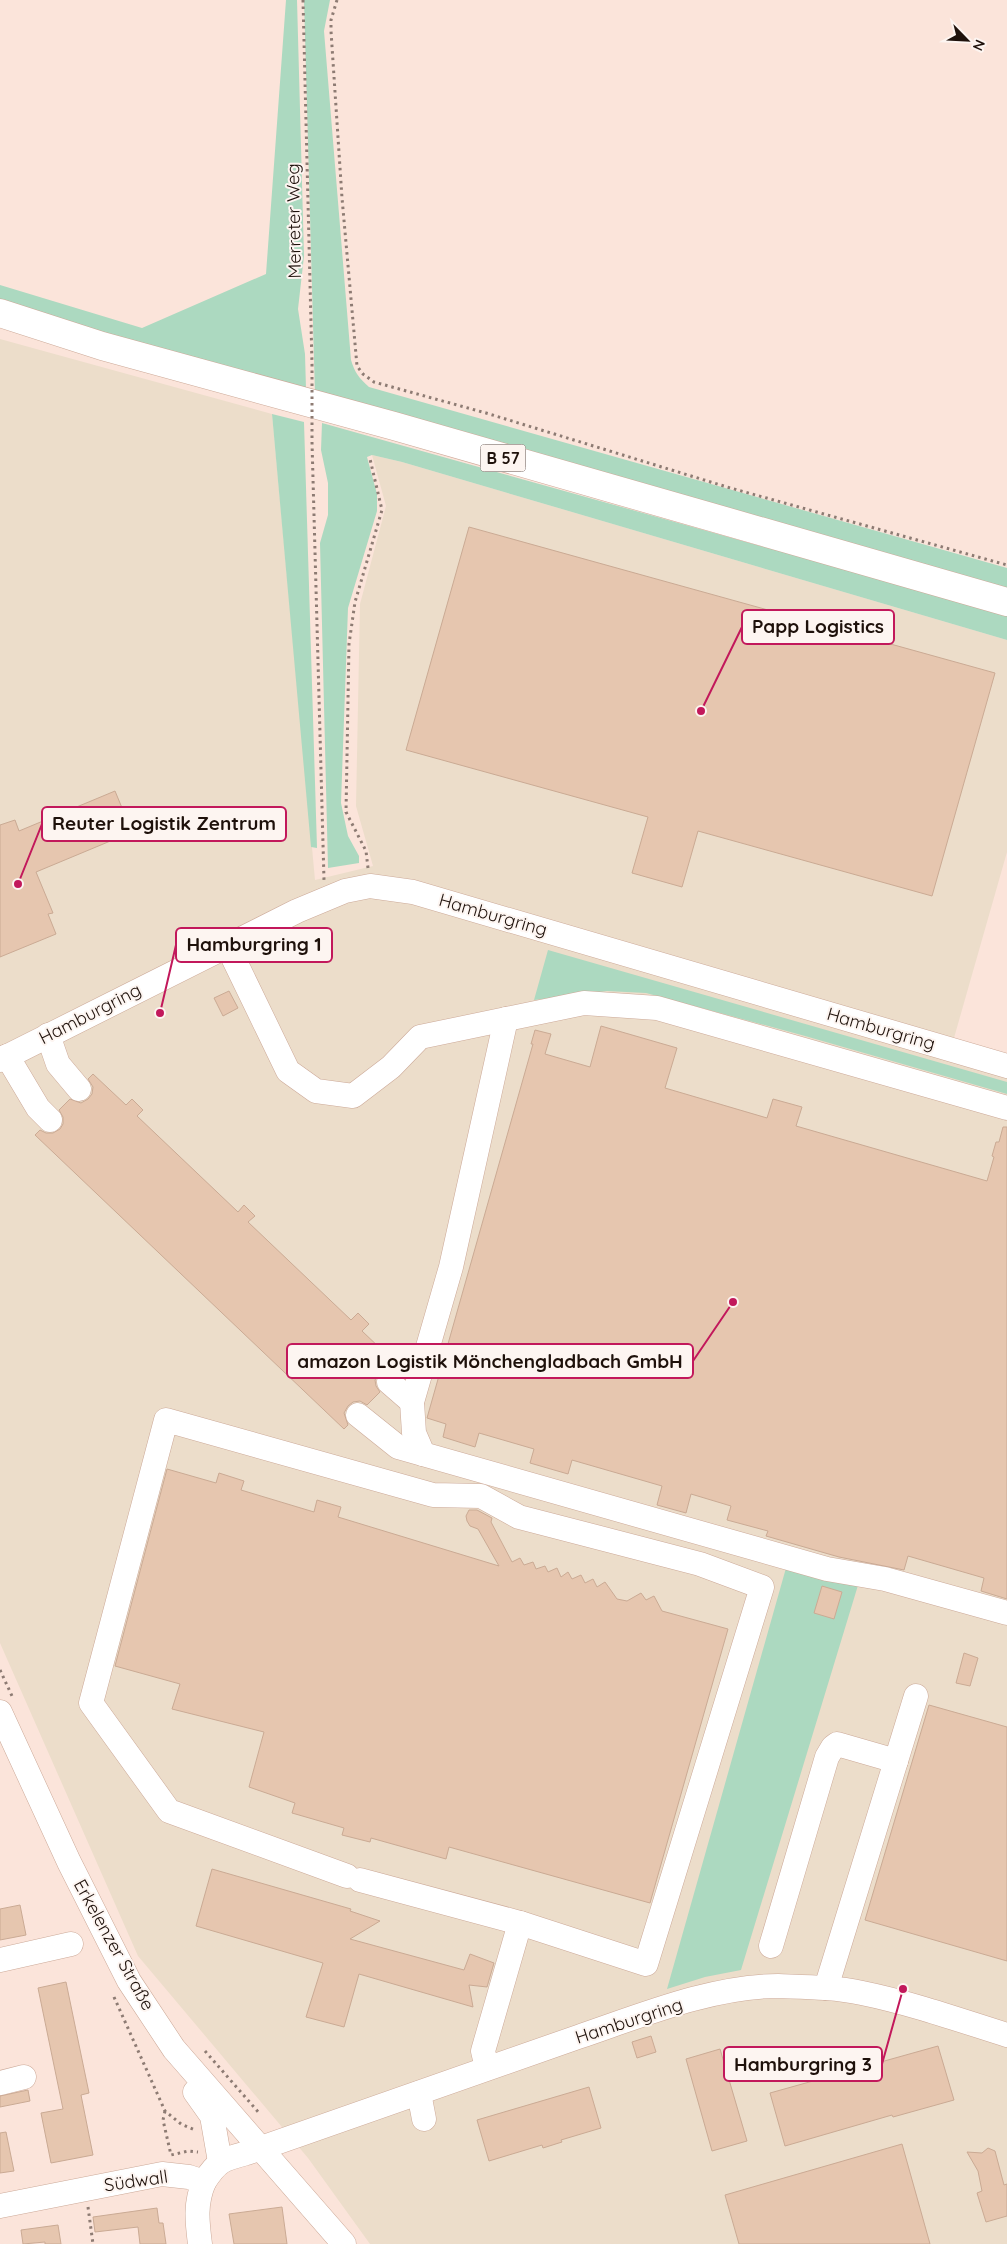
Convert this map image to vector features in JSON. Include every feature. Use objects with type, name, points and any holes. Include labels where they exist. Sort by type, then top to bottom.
[{"type":"main road","name":"B 57","points":[[0,313],[102,346],[394,426],[1007,602]]},
{"type":"street","name":"Hamburgring","points":[[4,1058],[227,945],[345,891],[370,886],[413,892],[1007,1066]]},
{"type":"street","points":[[227,945],[288,1072],[316,1091],[354,1096],[391,1067],[420,1037],[584,1003],[657,1008],[1007,1108]]},
{"type":"street","points":[[423,1454],[414,1433],[412,1402],[451,1267],[506,1019]]},
{"type":"street","points":[[48,1035],[58,1064],[79,1089]]},
{"type":"street","points":[[4,1058],[38,1108],[50,1120]]},
{"type":"street","points":[[389,1382],[412,1402]]},
{"type":"street","points":[[358,1415],[398,1447],[827,1569],[885,1579],[1007,1613]]},
{"type":"street","points":[[166,1420],[433,1495],[481,1496],[519,1517],[700,1564],[762,1588],[646,1964],[520,1923],[354,1878],[169,1811],[91,1703],[166,1420]]},
{"type":"street","points":[[826,1988],[916,1696]]},
{"type":"street","name":"Erkelenzer Straße","points":[[8,1709],[69,1862],[129,1981],[174,2048],[194,2073],[271,2144],[344,2244]]},
{"type":"street","points":[[771,1946],[827,1757],[833,1747],[837,1744],[896,1761]]},
{"type":"street","points":[[487,2068],[483,2051],[520,1923]]},
{"type":"street","points":[[0,1960],[72,1944]]},
{"type":"street","name":"Hamburgring","points":[[271,2144],[487,2068],[672,2006],[727,1991],[769,1986],[826,1988],[861,1993],[1007,2035]]},
{"type":"street","points":[[194,2073],[191,2088],[212,2116],[213,2170]]},
{"type":"street","points":[[0,2083],[24,2077]]},
{"type":"street","points":[[419,2093],[424,2119]]},
{"type":"street","points":[[200,2244],[196,2214],[197,2203],[213,2170],[224,2158],[271,2144]]},
{"type":"street","name":"Südwall","points":[[0,2206],[162,2174],[190,2177],[213,2170]]},
{"type":"path","name":"Merreter Weg","points":[[303,0],[312,364],[312,442],[324,881]]},
{"type":"path","points":[[336,0],[330,31],[342,198],[357,366],[368,378],[374,382],[486,413],[727,487],[1007,565]]},
{"type":"path","points":[[368,870],[366,852],[346,812],[349,644],[354,602],[382,510],[370,459]]},
{"type":"path","points":[[361,872],[375,871]]},
{"type":"path","points":[[316,886],[332,879]]},
{"type":"path","points":[[0,1670],[8,1709]]},
{"type":"path","points":[[199,2045],[224,2071],[271,2144]]},
{"type":"path","points":[[166,2112],[164,2120],[171,2154],[188,2151],[201,2152],[213,2170]]},
{"type":"path","points":[[86,2189],[93,2244]]},
{"type":"shaded area","points":[[0,339],[272,414],[315,880],[373,866],[356,806],[360,604],[386,506],[372,455],[402,462],[1007,640],[1007,852],[948,1059],[1007,1077],[1007,2244],[370,2244],[308,2158],[138,1956],[0,1643]]},
{"type":"green space","points":[[286,0],[297,0],[304,256],[298,309],[305,354],[306,389],[0,303],[0,285],[142,328],[266,274]]},
{"type":"green space","points":[[304,0],[330,0],[324,31],[351,360],[358,375],[369,387],[1007,568],[1007,591],[315,395]]},
{"type":"green space","points":[[272,414],[304,422],[317,848],[311,847]]},
{"type":"green space","points":[[322,423],[1007,615],[1007,640],[402,462],[372,455],[367,457],[377,494],[377,511],[348,608],[341,803],[348,836],[359,856],[359,863],[328,868],[320,543],[328,515],[328,483],[321,450]]},
{"type":"green space","points":[[548,950],[1007,1082],[1007,1094],[646,993],[607,991],[534,1000]]},
{"type":"green space","points":[[786,1568],[859,1582],[741,1970],[705,1977],[667,1989]]},
{"type":"building","points":[[469,527],[995,673],[932,896],[698,831],[682,887],[632,873],[648,817],[406,750]]},
{"type":"building","points":[[115,791],[132,832],[36,872],[53,913],[48,914],[56,934],[0,957],[0,825],[15,820],[19,831]]},
{"type":"building","points":[[229,991],[238,1008],[223,1016],[214,998]]},
{"type":"building","points":[[601,1026],[677,1048],[665,1088],[767,1118],[773,1099],[802,1107],[796,1126],[987,1181],[996,1142],[999,1142],[1003,1127],[1007,1127],[1007,1599],[981,1591],[984,1578],[908,1556],[904,1570],[839,1557],[766,1536],[768,1531],[727,1520],[731,1506],[691,1494],[686,1513],[657,1505],[662,1486],[572,1460],[568,1474],[530,1463],[534,1449],[479,1433],[475,1447],[443,1437],[446,1424],[427,1418],[533,1044],[531,1044],[535,1030],[551,1034],[545,1054],[590,1067]]},
{"type":"building","points":[[93,1074],[126,1105],[132,1099],[143,1110],[137,1116],[238,1212],[244,1205],[255,1216],[248,1222],[351,1320],[358,1313],[369,1324],[362,1331],[402,1369],[398,1372],[391,1368],[384,1369],[379,1373],[375,1380],[380,1392],[367,1405],[360,1401],[353,1402],[348,1406],[344,1413],[348,1425],[344,1429],[35,1135],[40,1130],[46,1133],[53,1133],[60,1129],[63,1124],[63,1117],[59,1110],[70,1099],[81,1103],[88,1099],[92,1094],[93,1087],[88,1079]]},
{"type":"building","points":[[167,1469],[216,1483],[219,1473],[244,1481],[241,1490],[314,1512],[317,1500],[341,1507],[338,1517],[499,1566],[478,1529],[470,1526],[467,1521],[466,1516],[469,1510],[477,1510],[492,1518],[491,1522],[512,1562],[520,1558],[524,1565],[533,1562],[536,1569],[545,1566],[548,1572],[557,1568],[561,1577],[568,1572],[572,1579],[581,1575],[585,1583],[593,1579],[597,1587],[605,1582],[617,1599],[627,1601],[641,1593],[646,1600],[654,1596],[662,1611],[728,1629],[650,1903],[449,1847],[446,1859],[371,1838],[370,1842],[342,1835],[344,1828],[292,1813],[295,1803],[249,1787],[264,1732],[172,1709],[180,1684],[115,1666]]},
{"type":"building","points":[[822,1586],[842,1592],[834,1619],[814,1613]]},
{"type":"building","points":[[964,1653],[978,1658],[970,1686],[956,1683]]},
{"type":"building","points":[[929,1705],[1007,1727],[1007,1961],[865,1920]]},
{"type":"building","points":[[212,1869],[351,1909],[350,1911],[380,1921],[350,1939],[464,1970],[470,1954],[494,1963],[487,1987],[469,1985],[473,2007],[359,1974],[344,2027],[306,2017],[323,1963],[196,1926]]},
{"type":"building","points":[[20,1905],[26,1935],[0,1940],[0,1909]]},
{"type":"building","points":[[66,1982],[89,2093],[81,2095],[93,2155],[51,2163],[41,2113],[63,2109],[38,1988]]},
{"type":"building","points":[[651,2036],[656,2052],[637,2058],[632,2042]]},
{"type":"building","points":[[938,2046],[954,2100],[893,2117],[892,2115],[785,2146],[770,2093]]},
{"type":"building","points":[[720,2049],[747,2141],[712,2151],[686,2059]]},
{"type":"building","points":[[589,2087],[601,2128],[561,2140],[562,2142],[543,2148],[542,2145],[489,2161],[477,2120]]},
{"type":"building","points":[[28,2090],[30,2101],[0,2107],[0,2096]]},
{"type":"building","points":[[6,2132],[14,2171],[0,2173],[0,2133]]},
{"type":"building","points":[[902,2144],[930,2244],[739,2244],[725,2195]]},
{"type":"building","points":[[988,2148],[995,2151],[1004,2185],[1007,2184],[1007,2216],[986,2222],[977,2193],[982,2191],[978,2171],[967,2152],[982,2153]]},
{"type":"building","points":[[282,2207],[287,2244],[234,2244],[229,2214]]},
{"type":"building","points":[[157,2208],[159,2223],[163,2223],[166,2244],[140,2244],[138,2227],[95,2232],[93,2217]]},
{"type":"building","points":[[58,2225],[61,2244],[45,2244],[45,2242],[23,2244],[21,2230]]},
{"type":"place","name":"Papp Logistics","points":[[701,711]]},
{"type":"place","name":"Reuter Logistik Zentrum","points":[[18,884]]},
{"type":"place","name":"Hamburgring 1","points":[[160,1013]]},
{"type":"place","name":"amazon Logistik Mönchengladbach GmbH","points":[[733,1302]]},
{"type":"place","name":"Hamburgring 3","points":[[903,1989]]}]
